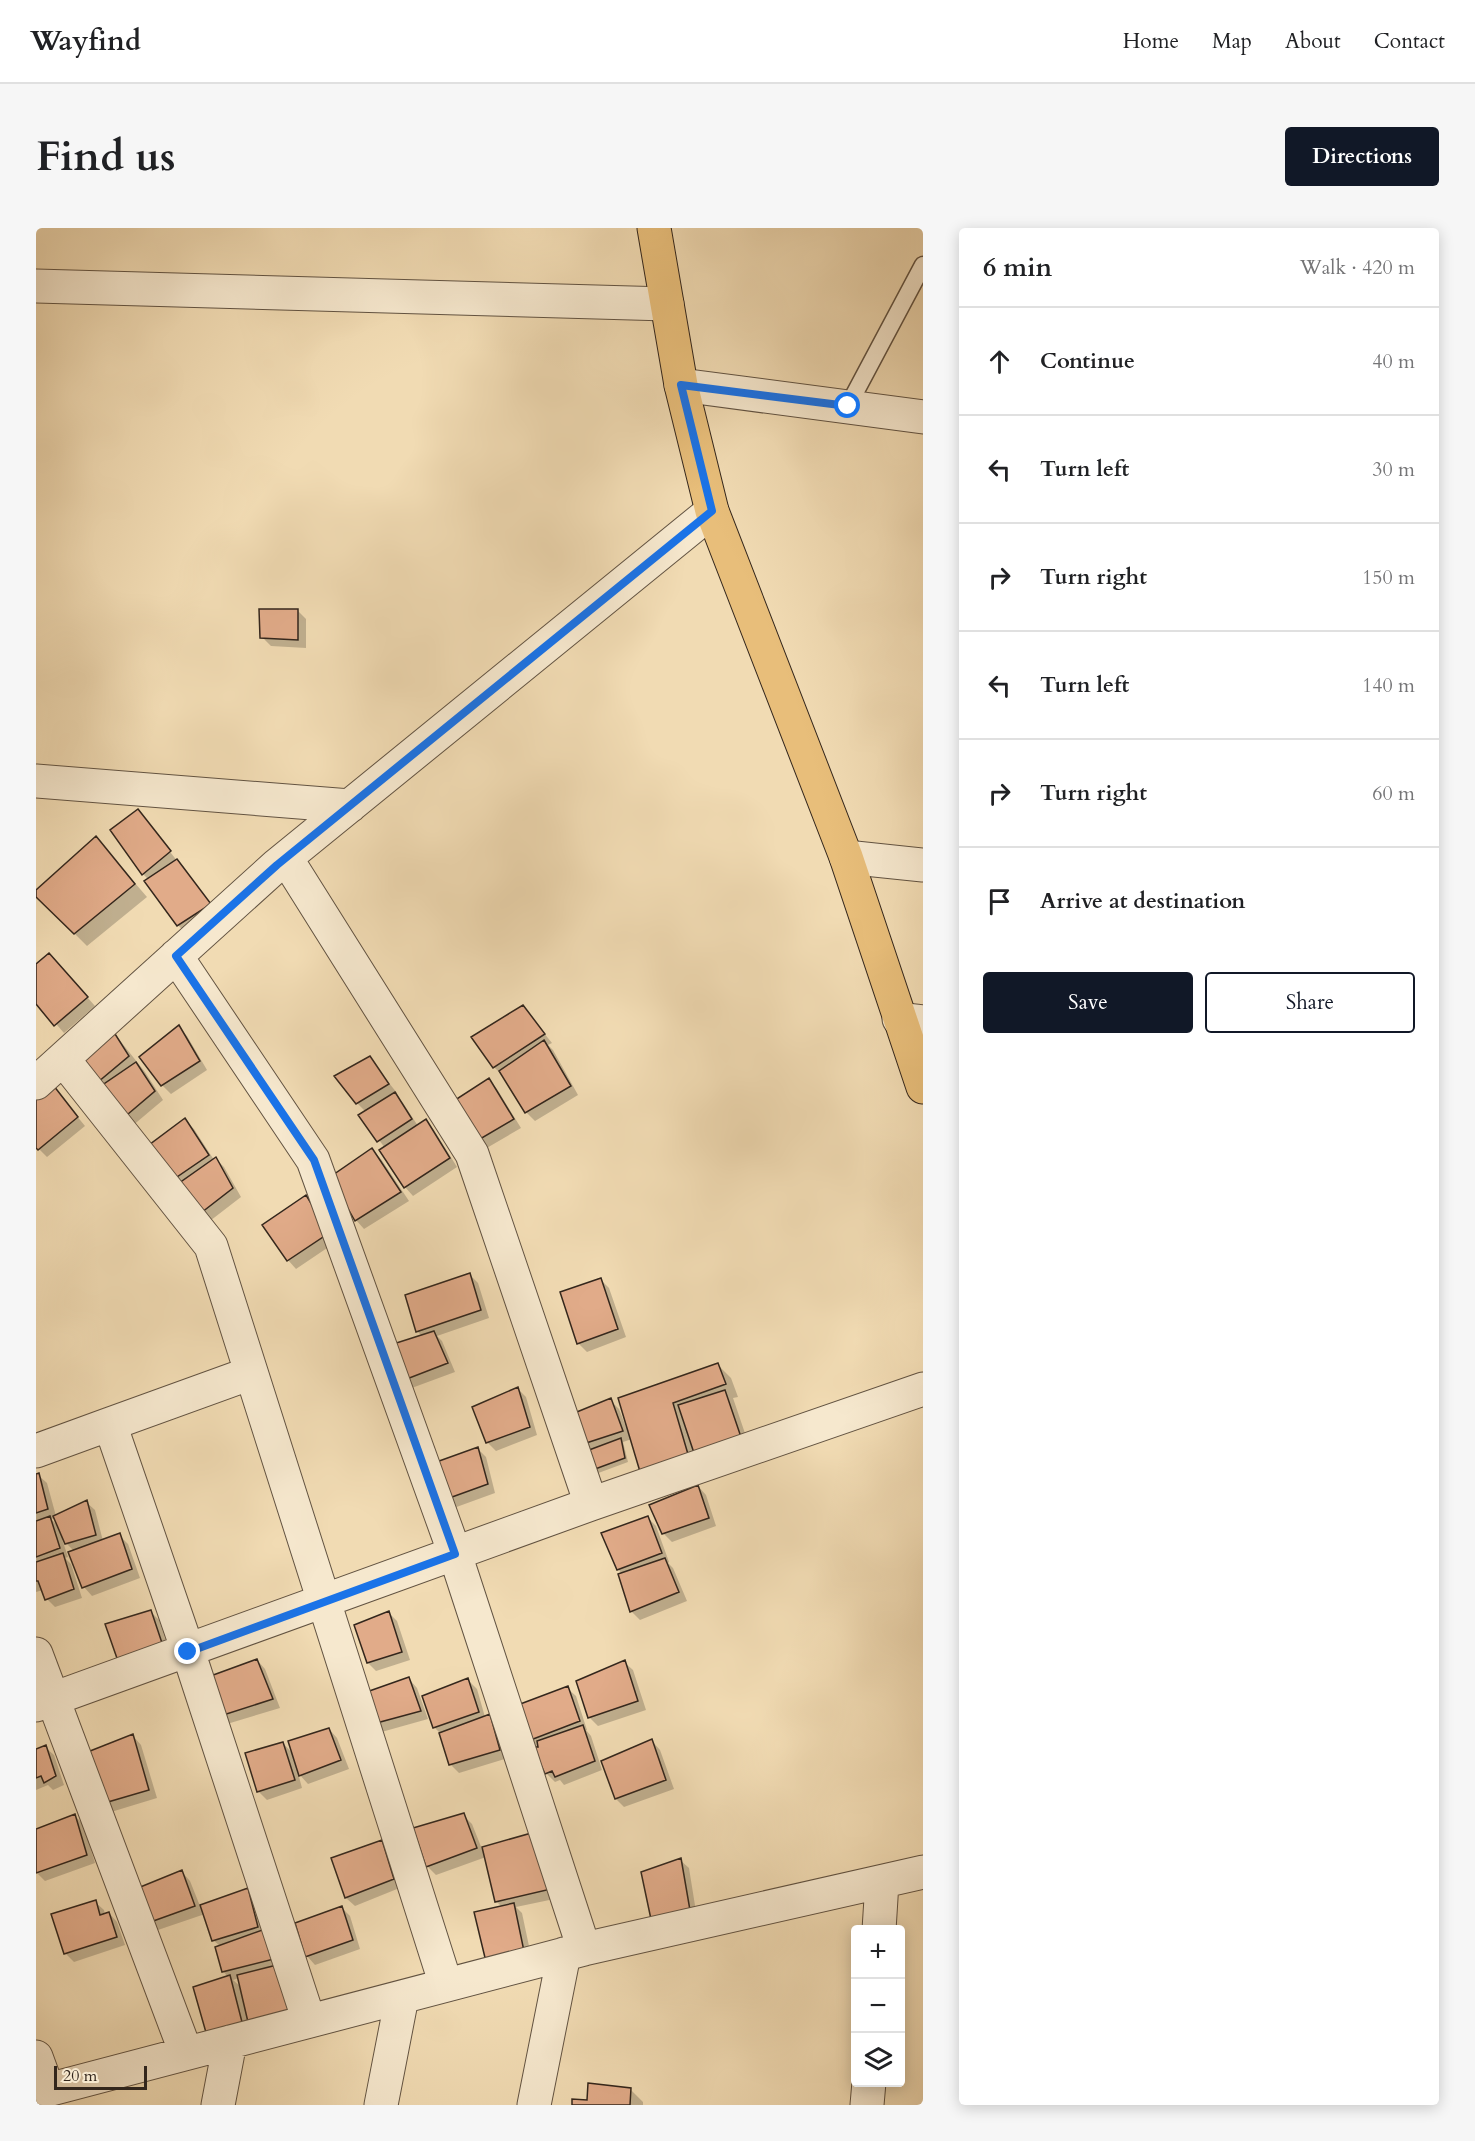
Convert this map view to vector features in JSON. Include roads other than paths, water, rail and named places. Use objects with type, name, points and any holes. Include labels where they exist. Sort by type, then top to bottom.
[{"type":"main road","points":[[654,228],[681,385],[712,511],[911,1020],[923,1087]]},
{"type":"street","points":[[36,286],[667,304]]},
{"type":"street","points":[[681,385],[923,417]]},
{"type":"street","points":[[36,1083],[286,858],[712,511]]},
{"type":"street","points":[[36,781],[350,806]]},
{"type":"street","points":[[846,857],[923,865]]},
{"type":"street","points":[[286,858],[472,1154],[591,1504]]},
{"type":"street","points":[[176,956],[314,1160],[455,1554],[574,1952],[534,2105]]},
{"type":"street","points":[[63,1059],[211,1246],[446,1985]]},
{"type":"street","points":[[36,1451],[251,1373]]},
{"type":"street","points":[[44,1702],[188,1652],[591,1504],[923,1389]]},
{"type":"street","points":[[110,1424],[188,1652],[309,2021]]},
{"type":"street","points":[[36,1654],[44,1702],[186,2053]]},
{"type":"street","points":[[36,2056],[54,2093],[186,2053],[574,1952],[923,1872]]},
{"type":"street","points":[[879,1925],[882,1882]]},
{"type":"street","points":[[381,2105],[402,1997]]},
{"type":"street","points":[[218,2105],[230,2042]]},
{"type":"street","points":[[867,2105],[869,2087]]},
{"type":"lane","points":[[848,406],[923,265]]}]
